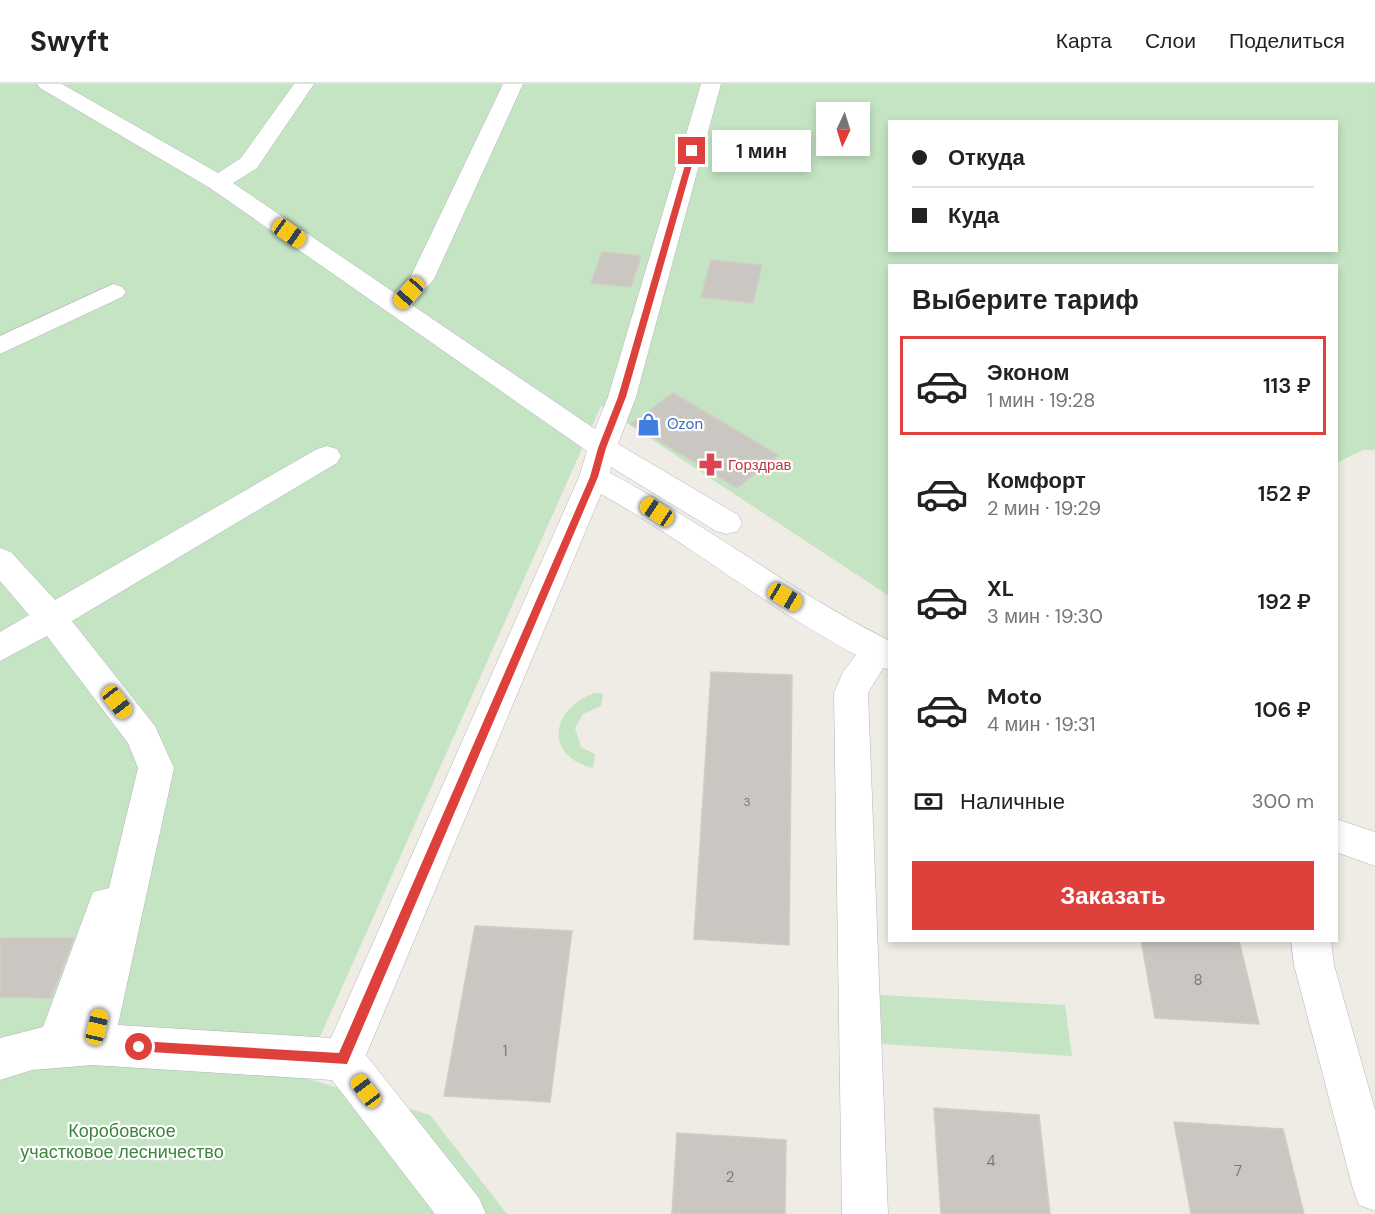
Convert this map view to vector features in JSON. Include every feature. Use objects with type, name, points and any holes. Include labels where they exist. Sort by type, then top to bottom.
[{"type":"street","points":[[47,84],[218,183],[396,308],[598,463],[639,500],[785,597],[883,654],[855,682],[851,693],[865,1214]]},
{"type":"street","points":[[218,183],[249,162],[304,84]]},
{"type":"street","points":[[396,308],[423,279],[513,84]]},
{"type":"street","points":[[343,1060],[598,463],[622,397],[711,84]]},
{"type":"street","points":[[0,346],[112,292]]},
{"type":"street","points":[[0,648],[327,456]]},
{"type":"street","points":[[598,463],[727,523]]},
{"type":"street","points":[[0,560],[51,618],[143,736],[156,768],[75,1046]]},
{"type":"street","points":[[1338,836],[1375,849]]},
{"type":"street","points":[[1311,942],[1314,965],[1375,1189]]},
{"type":"street","points":[[0,1059],[32,1050],[75,1046],[343,1060],[463,1214]]},
{"type":"green space","name":"Коробовское участковое лесничество","points":[[0,84],[1375,84],[1375,450],[1363,450],[1338,462],[1338,264],[888,264],[888,595],[601,406],[302,1077],[430,1115],[507,1214],[0,1214]]},
{"type":"green space","points":[[595,693],[603,693],[601,706],[583,714],[575,728],[581,747],[595,754],[593,768],[577,762],[566,753],[560,743],[559,732],[562,720],[569,709],[580,700]]},
{"type":"green space","points":[[880,995],[1065,1005],[1072,1056],[882,1044]]},
{"type":"building","points":[[602,252],[641,256],[631,287],[591,283]]},
{"type":"building","points":[[711,260],[762,265],[753,303],[701,297]]},
{"type":"building","points":[[673,393],[778,455],[737,488],[631,424]]},
{"type":"building","points":[[711,672],[792,675],[789,945],[694,939]]},
{"type":"building","points":[[475,926],[572,931],[550,1102],[444,1096]]},
{"type":"building","points":[[0,938],[74,938],[51,998],[0,997]]},
{"type":"building","points":[[1141,942],[1239,942],[1259,1024],[1155,1018]]},
{"type":"building","points":[[934,1108],[1039,1115],[1050,1214],[941,1214]]},
{"type":"building","points":[[1174,1122],[1283,1129],[1304,1214],[1191,1214]]},
{"type":"building","points":[[677,1133],[786,1140],[785,1214],[672,1214]]},
{"type":"place","name":"Ozon","points":[[649,424]]},
{"type":"place","name":"Горздрав","points":[[710,465]]},
{"type":"route","points":[[139,1047],[343,1060],[558,566],[594,477],[602,448],[622,397],[692,151]]}]
